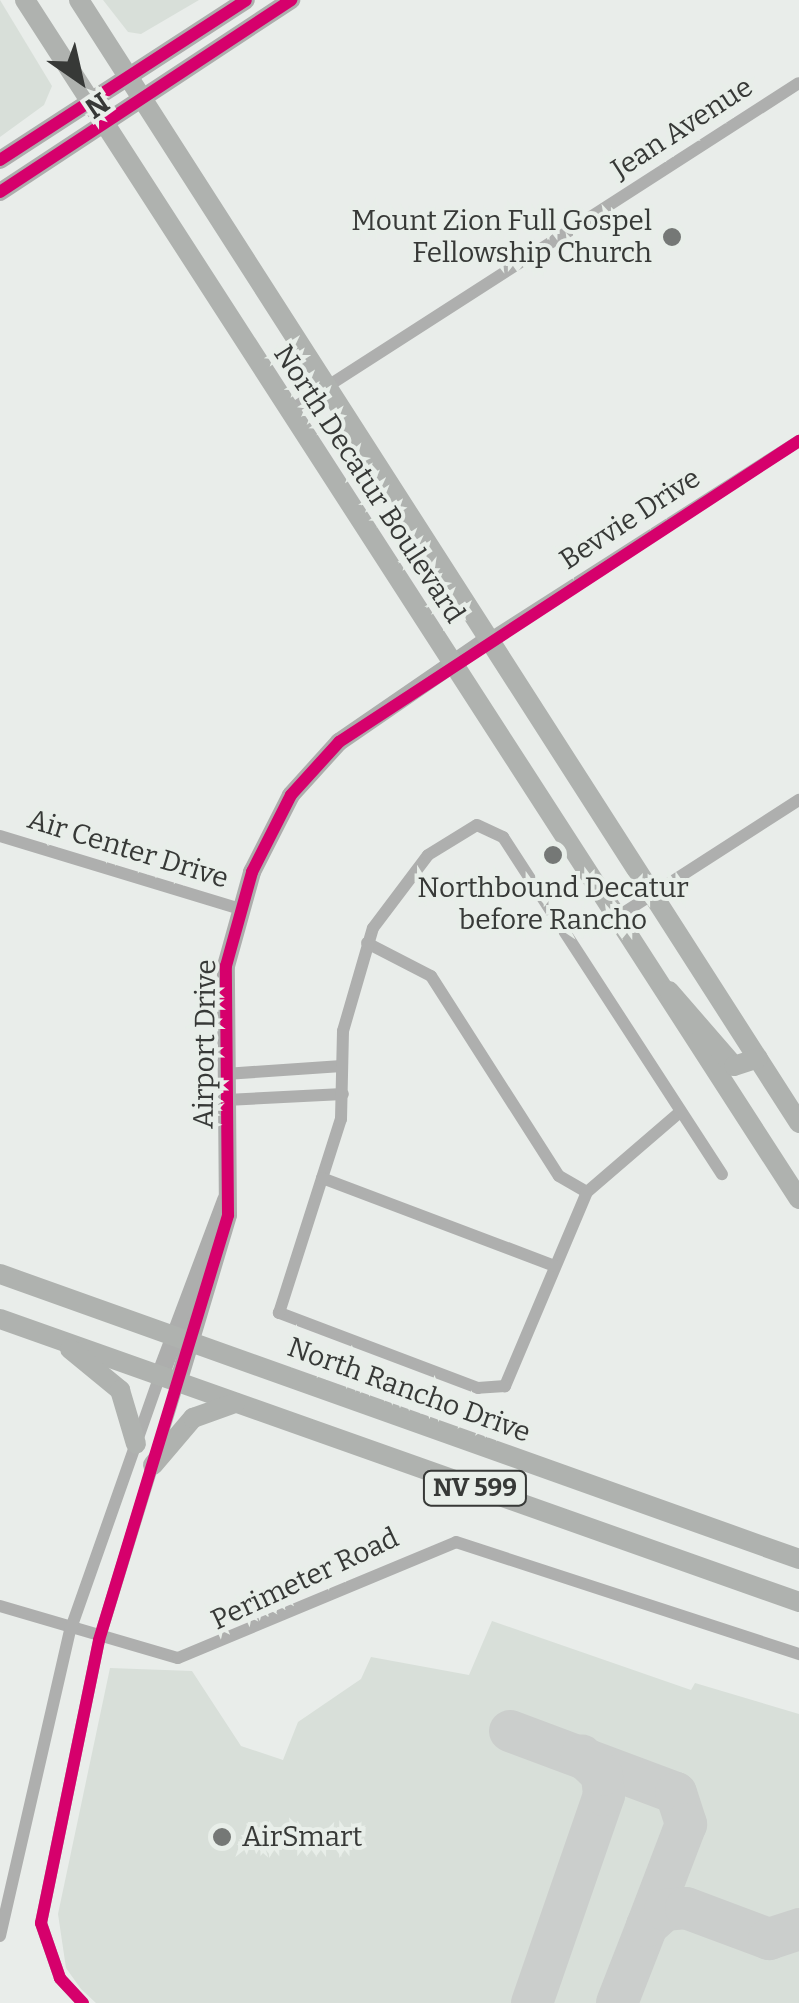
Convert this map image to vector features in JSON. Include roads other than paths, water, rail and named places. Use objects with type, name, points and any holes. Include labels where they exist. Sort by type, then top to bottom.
[{"type":"main road","name":"North Decatur Boulevard","points":[[25,0],[614,919],[799,1198]]},
{"type":"main road","name":"North Decatur Boulevard","points":[[79,0],[799,1123]]},
{"type":"main road","points":[[649,972],[734,1066],[758,1058]]},
{"type":"main road","name":"North Rancho Drive","points":[[0,1274],[799,1558]]},
{"type":"main road","name":"NV 599","points":[[0,1319],[799,1602]]},
{"type":"main road","points":[[61,1341],[120,1390],[136,1444]]},
{"type":"main road","points":[[153,1465],[193,1418],[235,1403]]},
{"type":"street","points":[[0,160],[246,0]]},
{"type":"street","points":[[0,192],[291,0]]},
{"type":"street","name":"Jean Avenue","points":[[289,411],[799,83]]},
{"type":"street","name":"Bevvie Drive","points":[[489,639],[799,441]]},
{"type":"street","name":"Airport Drive","points":[[183,1338],[226,1200],[226,966],[242,908],[291,796],[340,742],[489,639]]},
{"type":"street","points":[[614,919],[799,800]]},
{"type":"street","points":[[680,1112],[587,1192],[514,1378],[478,1388],[279,1313],[322,1178],[343,1094],[342,1066],[366,943],[428,855],[456,833],[491,824],[722,1174]]},
{"type":"street","name":"Air Center Drive","points":[[0,836],[242,908]]},
{"type":"street","points":[[366,943],[431,976],[559,1176],[587,1192]]},
{"type":"street","points":[[225,1074],[342,1066]]},
{"type":"street","points":[[226,1100],[343,1094]]},
{"type":"street","points":[[322,1178],[556,1266]]},
{"type":"street","points":[[0,1936],[70,1631],[136,1444],[169,1379],[183,1338]]},
{"type":"street","points":[[83,2003],[60,1978],[41,1923],[98,1640],[153,1465],[169,1379]]},
{"type":"street","name":"Perimeter Road","points":[[0,1606],[98,1640],[178,1658],[211,1651],[456,1542],[799,1654]]},
{"type":"place","name":"Mount Zion Full Gospel Fellowship Church","points":[[672,237]]},
{"type":"place","name":"Northbound Decatur before Rancho","points":[[553,855]]},
{"type":"place","name":"AirSmart","points":[[222,1837]]}]
